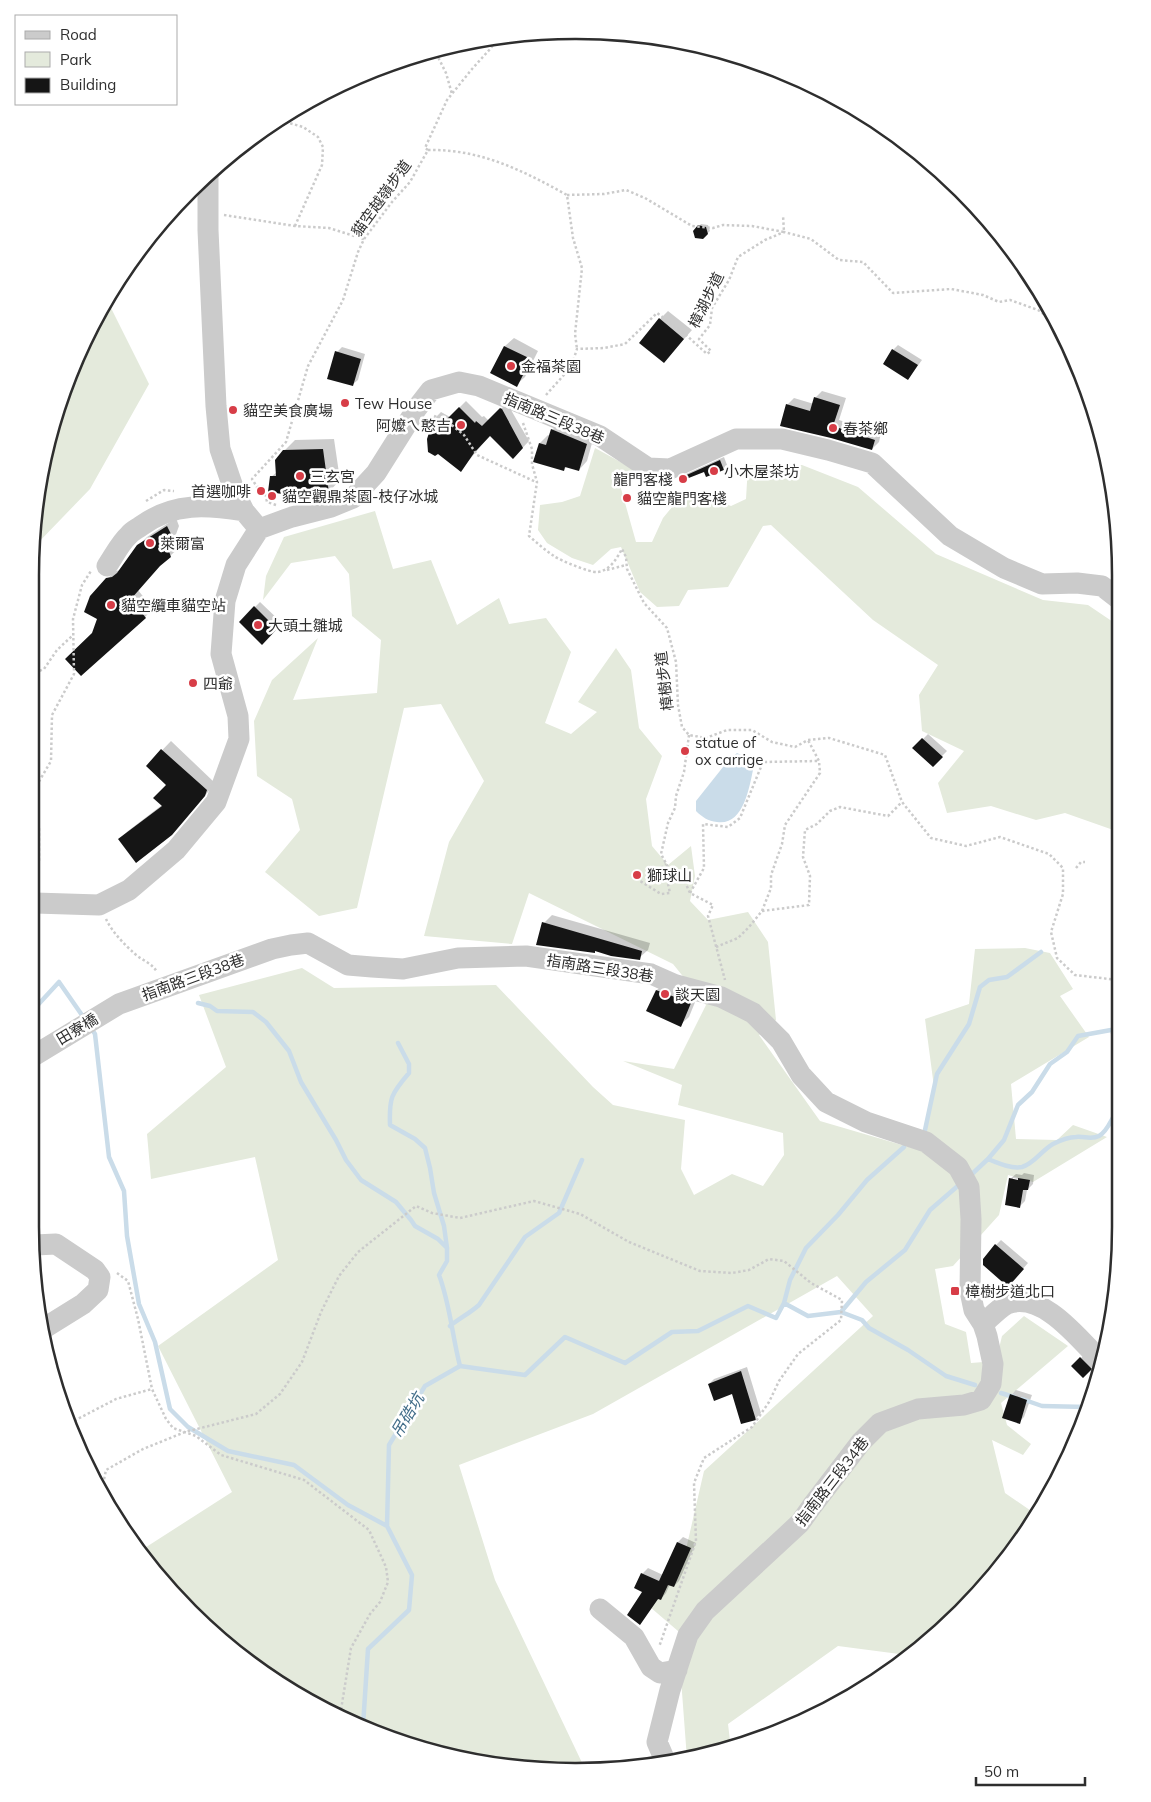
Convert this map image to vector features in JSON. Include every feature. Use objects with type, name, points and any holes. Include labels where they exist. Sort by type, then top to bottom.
[{"type":"street","points":[[39,903],[99,905],[129,890],[176,850],[216,802],[239,739],[238,716],[221,654],[225,601],[236,565],[259,530],[244,511],[235,493],[220,449],[216,406],[208,230],[208,185]]},
{"type":"street","name":"指南路三段38巷","points":[[259,530],[292,517],[331,507],[353,498],[376,473],[416,408],[431,390],[459,382],[479,386],[600,436],[648,468],[670,469],[736,439],[782,439],[828,450],[872,464],[950,536],[1004,568],[1042,584],[1077,583],[1102,586],[1112,594]]},
{"type":"street","points":[[101,566],[129,535],[154,516],[178,508],[224,508],[244,511]]},
{"type":"street","name":"指南路三段38巷","points":[[119,1004],[272,949],[308,943],[348,965],[403,969],[458,958],[526,956],[651,974],[676,985],[721,997],[753,1013],[782,1041],[801,1075],[826,1102],[866,1122],[926,1142],[958,1167],[969,1187],[971,1219],[970,1291],[974,1310],[983,1324]]},
{"type":"street","name":"田寮橋","points":[[39,1053],[119,1004]]},
{"type":"street","points":[[40,1245],[56,1244],[95,1270],[100,1277],[98,1290],[83,1304],[48,1326]]},
{"type":"street","points":[[983,1324],[1007,1304],[1026,1301],[1057,1316],[1096,1356]]},
{"type":"street","name":"指南路三段34巷","points":[[663,1756],[657,1742],[670,1690],[688,1635],[705,1611],[800,1523],[861,1442],[880,1423],[918,1409],[964,1405],[981,1400],[991,1384],[993,1364],[983,1324]]},
{"type":"street","points":[[600,1609],[634,1637],[651,1667],[660,1673],[676,1670]]},
{"type":"path","name":"貓空越嶺步道","points":[[277,509],[275,504],[267,502],[264,487],[257,486],[252,479],[286,442],[308,366],[343,300],[364,239],[410,182],[428,150],[425,148],[447,100],[492,45]]},
{"type":"path","points":[[438,57],[446,73],[452,94]]},
{"type":"path","points":[[288,123],[303,127],[318,137],[323,147],[322,165],[295,226]]},
{"type":"path","points":[[428,150],[450,150],[484,157],[526,172],[567,195],[604,194],[626,190],[646,198],[692,226],[713,228],[752,226],[811,239],[839,260],[863,262],[893,293],[951,289],[983,295],[999,302],[1010,300],[1038,310],[1044,315]]},
{"type":"path","points":[[567,195],[573,238],[582,268],[575,334],[577,349],[571,368],[528,407],[522,418],[532,449],[532,464],[537,482],[529,536],[556,557],[582,569],[597,573],[626,565]]},
{"type":"path","points":[[219,215],[295,226],[329,228],[364,239]]},
{"type":"path","points":[[783,215],[784,232]]},
{"type":"path","name":"樟湖步道","points":[[577,349],[604,348],[625,344],[657,314],[685,334],[707,354],[711,351],[699,339],[710,325],[712,308],[729,280],[738,257],[765,240],[784,232]]},
{"type":"path","points":[[416,408],[448,422],[464,435],[477,455],[537,482]]},
{"type":"path","points":[[142,503],[164,490],[181,492]]},
{"type":"path","name":"樟樹步道","points":[[606,570],[622,549],[626,557],[626,565],[644,603],[667,628],[676,662],[678,705],[682,727],[689,735]]},
{"type":"path","points":[[39,781],[50,761],[52,715],[74,674],[72,619],[82,585],[101,566]]},
{"type":"path","points":[[39,671],[44,669],[57,650],[72,635]]},
{"type":"path","points":[[725,980],[708,916],[713,905],[690,892],[684,882],[669,869],[661,854],[668,823],[675,808],[676,796],[684,772],[689,735],[706,738],[727,730],[752,730],[772,742],[796,747],[808,740],[829,738],[885,755],[902,802],[931,838],[966,846],[1000,837],[1049,854],[1063,868],[1063,894],[1051,932],[1058,958],[1075,975],[1112,979]]},
{"type":"path","points":[[716,947],[738,938],[749,928],[762,911],[771,888],[771,875],[782,844],[785,825],[820,773],[819,762],[808,740]]},
{"type":"path","points":[[690,892],[704,868],[703,824],[728,827],[740,818],[763,762],[819,762]]},
{"type":"path","points":[[762,911],[809,905],[810,876],[803,857],[805,830],[817,824],[830,811],[840,807],[888,816],[902,802]]},
{"type":"path","points":[[39,826],[39,863]]},
{"type":"path","points":[[1076,868],[1081,862],[1085,862]]},
{"type":"path","points":[[632,876],[661,894],[670,893],[661,868],[666,864]]},
{"type":"path","points":[[99,905],[110,928],[134,953],[150,964],[172,985]]},
{"type":"path","points":[[104,1481],[106,1470],[143,1449],[187,1431],[256,1414],[280,1394],[302,1362],[321,1312],[340,1276],[358,1252],[416,1206],[432,1213],[460,1218],[490,1209],[534,1201],[580,1214],[629,1242],[700,1270],[732,1274],[750,1270],[769,1260],[784,1261],[811,1283],[842,1300],[841,1320],[798,1354],[779,1380],[769,1402],[752,1427],[704,1458],[694,1483],[696,1541],[651,1667]]},
{"type":"path","points":[[95,1270],[112,1270],[128,1281],[138,1319],[152,1389],[173,1428],[187,1431],[196,1436],[221,1456],[304,1480],[369,1530],[386,1568],[388,1582],[380,1602],[370,1614],[351,1648],[341,1709]]},
{"type":"path","points":[[76,1421],[116,1399],[152,1389]]},
{"type":"green space","points":[[111,307],[149,384],[90,489],[40,541],[43,505],[49,471],[67,403],[94,338]]},
{"type":"green space","points":[[595,448],[635,470],[618,478],[636,542],[652,542],[663,518],[677,501],[709,497],[731,506],[746,499],[748,465],[802,465],[858,487],[936,554],[1043,600],[1088,605],[1112,621],[1112,830],[1065,813],[1036,820],[991,806],[947,813],[938,783],[964,751],[922,731],[919,695],[938,665],[873,620],[771,525],[763,526],[728,587],[688,590],[679,606],[657,607],[640,592],[621,547],[611,549],[593,565],[572,558],[547,543],[538,530],[540,505],[562,502],[580,496]]},
{"type":"green space","points":[[375,511],[393,569],[431,560],[457,625],[499,598],[509,624],[546,618],[571,652],[545,723],[571,734],[597,712],[578,702],[616,648],[631,670],[639,728],[662,756],[646,799],[652,846],[668,865],[691,846],[695,876],[690,901],[708,920],[748,912],[768,942],[776,1020],[759,1035],[820,1121],[919,1150],[934,1087],[925,1019],[969,1004],[975,949],[1025,948],[1050,953],[1073,989],[1060,996],[1089,1037],[1011,1084],[1016,1139],[1057,1140],[1073,1125],[1107,1137],[1033,1182],[1008,1175],[999,1215],[953,1266],[935,1269],[945,1324],[966,1332],[971,1363],[996,1361],[1002,1336],[1024,1316],[1068,1346],[1001,1403],[1007,1425],[1031,1444],[1023,1455],[992,1440],[1005,1493],[1031,1511],[1022,1525],[979,1580],[955,1606],[902,1652],[899,1654],[838,1646],[728,1724],[730,1740],[686,1751],[681,1679],[685,1637],[650,1607],[684,1558],[704,1471],[873,1316],[837,1276],[593,1414],[459,1465],[495,1580],[582,1763],[505,1759],[471,1753],[403,1735],[338,1708],[277,1673],[222,1630],[172,1580],[146,1547],[232,1492],[158,1346],[278,1260],[255,1157],[151,1179],[147,1134],[226,1067],[199,995],[302,968],[334,988],[496,985],[593,1087],[613,1105],[685,1120],[681,1169],[694,1195],[732,1174],[763,1186],[784,1155],[783,1133],[678,1105],[682,1085],[623,1061],[674,1069],[706,1005],[673,964],[529,893],[512,944],[424,936],[449,842],[484,781],[441,704],[404,708],[357,908],[319,916],[265,872],[300,830],[292,799],[257,776],[254,721],[272,680],[318,638],[293,700],[377,693],[381,640],[352,616],[349,574],[335,556],[291,563],[263,600],[266,576],[284,537]]},
{"type":"water","points":[[737,753],[745,757],[753,770],[747,796],[739,812],[733,818],[726,822],[708,820],[696,811],[696,801],[727,762]]},
{"type":"building","points":[[698,225],[706,227],[708,234],[703,239],[695,238],[693,231]]},
{"type":"building","points":[[659,318],[684,339],[664,363],[639,343]]},
{"type":"building","name":"金福茶園","points":[[504,346],[531,359],[517,387],[490,373]]},
{"type":"building","points":[[892,349],[918,365],[908,380],[883,364]]},
{"type":"building","points":[[335,351],[361,359],[353,386],[327,379]]},
{"type":"building","points":[[814,397],[840,405],[833,426],[875,440],[872,450],[780,426],[786,404],[810,411]]},
{"type":"building","points":[[459,407],[475,423],[476,421],[482,426],[500,408],[502,409],[523,448],[513,459],[490,436],[474,453],[461,472],[438,454],[435,456],[428,452],[427,439],[434,417],[443,423]]},
{"type":"building","points":[[551,429],[587,444],[579,471],[565,467],[564,471],[533,462],[539,443],[546,445]]},
{"type":"building","name":"三玄宮","points":[[323,449],[329,493],[327,495],[298,503],[297,496],[268,492],[270,476],[276,476],[275,460],[283,450]]},
{"type":"building","points":[[720,460],[724,470],[706,477],[704,472],[681,481],[680,478]]},
{"type":"building","name":"貓空纜車貓空站","points":[[167,526],[172,536],[167,546],[171,557],[160,566],[131,599],[146,618],[81,676],[65,659],[92,633],[97,619],[84,612],[90,596],[106,578],[112,577],[117,573],[137,545]]},
{"type":"building","name":"大頭土雛城","points":[[254,606],[277,629],[262,645],[239,622]]},
{"type":"building","points":[[922,738],[943,757],[933,767],[912,748]]},
{"type":"building","points":[[161,749],[207,790],[205,796],[172,835],[136,863],[118,839],[162,806],[153,798],[166,785],[146,766]]},
{"type":"building","points":[[542,922],[642,951],[640,960],[611,956],[595,951],[595,953],[536,945]]},
{"type":"building","points":[[656,990],[691,1003],[681,1027],[646,1011]]},
{"type":"building","points":[[1009,1178],[1030,1180],[1028,1190],[1023,1190],[1020,1208],[1005,1205]]},
{"type":"building","points":[[995,1244],[1024,1269],[1008,1287],[983,1265],[983,1259]]},
{"type":"building","points":[[1080,1357],[1092,1369],[1083,1378],[1071,1366]]},
{"type":"building","points":[[741,1371],[756,1420],[741,1424],[732,1394],[714,1401],[708,1384]]},
{"type":"building","points":[[1010,1394],[1027,1400],[1020,1424],[1002,1418]]},
{"type":"building","points":[[677,1542],[691,1548],[674,1587],[668,1585],[661,1600],[658,1599],[640,1625],[627,1615],[642,1592],[634,1588],[641,1573],[659,1581]]},
{"type":"waterway","points":[[925,1130],[937,1074],[969,1024],[980,987],[989,980],[1007,977],[1041,952]]},
{"type":"waterway","points":[[39,1004],[59,982],[84,1018]]},
{"type":"waterway","points":[[198,1003],[210,1006],[217,1011],[253,1012],[266,1022],[289,1051],[301,1082],[346,1160],[361,1180],[396,1202],[415,1226],[438,1239],[447,1248]]},
{"type":"waterway","points":[[91,1028],[95,1034],[109,1157],[124,1191],[127,1236],[139,1304],[155,1342],[170,1409],[188,1427],[228,1451],[294,1465],[348,1505],[387,1526]]},
{"type":"waterway","points":[[972,1174],[1004,1140],[1018,1105],[1032,1092],[1050,1064],[1067,1052],[1078,1036],[1111,1030]]},
{"type":"waterway","points":[[398,1043],[409,1064],[409,1073],[392,1097],[390,1125],[415,1139],[425,1148],[434,1193],[444,1226],[447,1261],[439,1275],[446,1297],[460,1366]]},
{"type":"waterway","points":[[988,1159],[1013,1167],[1022,1167],[1034,1160],[1049,1147],[1067,1138],[1093,1138],[1099,1136],[1112,1120]]},
{"type":"waterway","points":[[784,1303],[790,1280],[806,1248],[838,1215],[867,1180],[904,1147]]},
{"type":"waterway","points":[[450,1326],[479,1305],[525,1237],[559,1213],[582,1160]]},
{"type":"waterway","points":[[841,1312],[866,1282],[905,1250],[930,1210],[960,1184]]},
{"type":"waterway","name":"吊硞坑","points":[[363,1719],[368,1649],[409,1610],[412,1575],[387,1526],[389,1445],[425,1386],[460,1366],[525,1375],[565,1337],[625,1363],[672,1332],[698,1331],[748,1306],[776,1318],[784,1303],[808,1316],[841,1312],[862,1320],[869,1328],[908,1350],[946,1376],[975,1385]]},
{"type":"waterway","points":[[1001,1393],[1014,1397]]},
{"type":"waterway","points":[[1022,1399],[1042,1406],[1081,1407]]},
{"type":"place","name":"金福茶園","points":[[511,366]]},
{"type":"place","name":"Tew House","points":[[345,403]]},
{"type":"place","name":"貓空美食廣場","points":[[233,410]]},
{"type":"place","name":"阿嬤ㄟ憨吉","points":[[461,425]]},
{"type":"place","name":"春茶鄉","points":[[833,428]]},
{"type":"place","name":"小木屋茶坊","points":[[714,471]]},
{"type":"place","name":"三玄宮","points":[[300,476]]},
{"type":"place","name":"龍門客棧","points":[[683,479]]},
{"type":"place","name":"首選咖啡","points":[[261,491]]},
{"type":"place","name":"貓空觀鼎茶園-枝仔冰城","points":[[272,496]]},
{"type":"place","name":"貓空龍門客棧","points":[[627,498]]},
{"type":"place","name":"萊爾富","points":[[150,543]]},
{"type":"place","name":"貓空纜車貓空站","points":[[111,605]]},
{"type":"place","name":"大頭土雛城","points":[[258,625]]},
{"type":"place","name":"四爺","points":[[193,683]]},
{"type":"place","name":"statue of ox carrige","points":[[685,751]]},
{"type":"place","name":"獅球山","points":[[637,875]]},
{"type":"place","name":"談天園","points":[[665,994]]},
{"type":"place","name":"樟樹步道北口","points":[[955,1291]]}]
